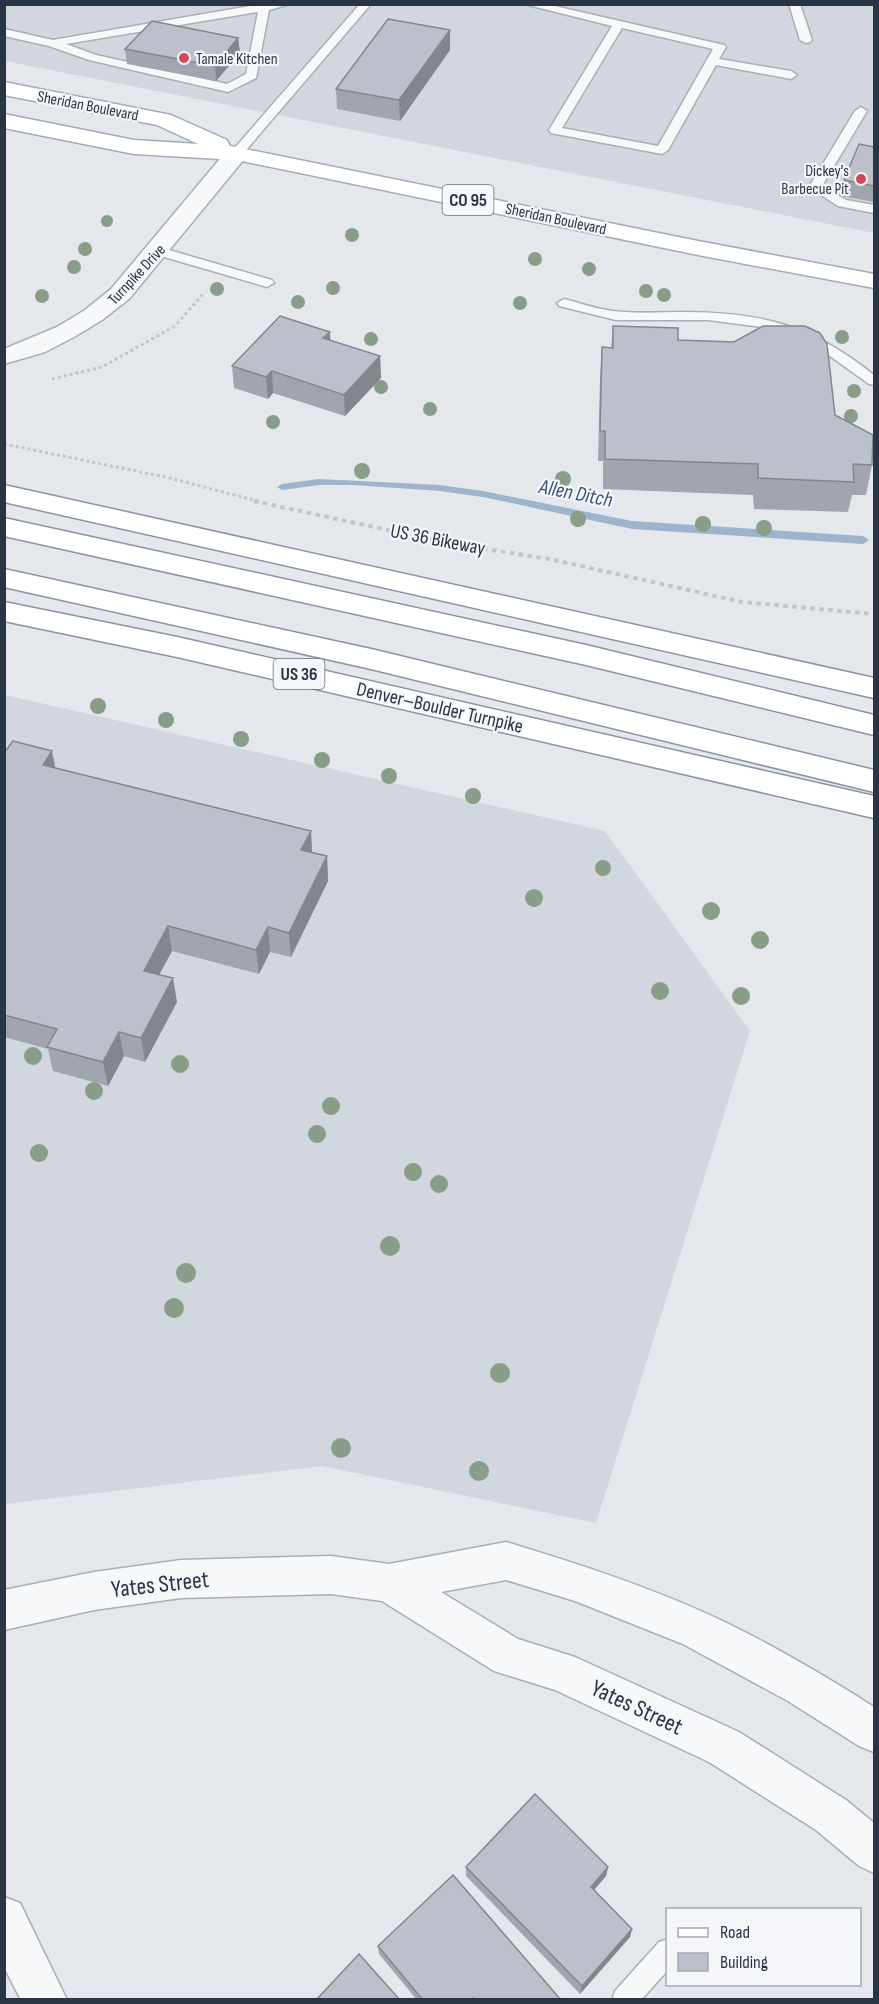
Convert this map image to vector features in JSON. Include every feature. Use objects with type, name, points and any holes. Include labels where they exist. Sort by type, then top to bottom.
[{"type":"main road","name":"Sheridan Boulevard","points":[[4,88],[163,120],[237,153]]},
{"type":"main road","name":"Sheridan Boulevard","points":[[4,121],[134,147],[237,153],[698,248],[874,281]]},
{"type":"main road","points":[[4,493],[872,687]]},
{"type":"main road","points":[[4,527],[541,645],[874,725]]},
{"type":"main road","points":[[4,578],[382,662],[874,781]]},
{"type":"main road","name":"Denver–Boulder Turnpike","points":[[4,611],[200,652],[874,807]]},
{"type":"street","name":"Turnpike Drive","points":[[4,357],[52,340],[101,311],[120,294],[159,250],[237,153]]},
{"type":"street","name":"Yates Street","points":[[4,1610],[94,1591],[181,1579],[331,1575],[389,1583],[506,1561],[566,1579],[697,1630],[803,1686],[874,1731]]},
{"type":"street","name":"Yates Street","points":[[389,1583],[509,1657],[560,1671],[724,1747],[831,1815],[874,1851]]},
{"type":"street","points":[[4,1919],[45,2000]]},
{"type":"lane","points":[[53,43],[285,4]]},
{"type":"lane","points":[[237,153],[366,4]]},
{"type":"lane","points":[[529,4],[720,47],[712,61],[699,73],[685,97],[678,122],[662,150],[555,130],[618,25]]},
{"type":"lane","points":[[794,4],[806,40]]},
{"type":"lane","points":[[4,32],[53,43],[93,58],[228,88],[252,76],[264,8]]},
{"type":"lane","points":[[600,55],[617,58]]},
{"type":"lane","points":[[712,61],[791,75]]},
{"type":"lane","points":[[586,78],[604,81]]},
{"type":"lane","points":[[572,103],[588,106]]},
{"type":"lane","points":[[861,111],[815,187],[842,203],[874,208]]},
{"type":"lane","points":[[664,119],[678,122]]},
{"type":"lane","points":[[159,250],[267,283]]},
{"type":"lane","points":[[564,303],[621,317],[693,315],[743,320],[792,330],[824,347],[874,381]]},
{"type":"lane","points":[[624,2000],[666,1953]]},
{"type":"path","points":[[42,381],[102,367],[175,326],[223,270]]},
{"type":"path","name":"US 36 Bikeway","points":[[4,444],[170,478],[242,498],[443,542],[554,560],[742,602],[874,614]]},
{"type":"shaded area","points":[[4,5],[874,5],[874,233],[5,61]]},
{"type":"shaded area","points":[[5,695],[605,831],[750,1031],[596,1523],[322,1466],[5,1504]]},
{"type":"building","points":[[388,19],[450,30],[399,100],[336,89]]},
{"type":"building","points":[[152,21],[238,38],[215,66],[125,49]]},
{"type":"building","points":[[859,144],[874,147],[874,186],[844,180]]},
{"type":"building","points":[[280,316],[330,332],[323,338],[380,356],[344,395],[272,371],[266,377],[232,366]]},
{"type":"building","points":[[613,326],[678,328],[678,340],[734,342],[763,326],[805,326],[820,333],[827,344],[835,415],[873,435],[872,465],[853,464],[854,482],[758,478],[758,464],[605,459],[605,431],[600,431],[602,347],[613,348]]},
{"type":"building","points":[[13,741],[52,751],[43,765],[311,831],[301,850],[327,856],[289,933],[268,927],[256,950],[168,926],[144,971],[173,978],[141,1038],[119,1032],[103,1062],[47,1047],[57,1029],[4,1015],[4,753]]},
{"type":"building","points":[[535,1794],[608,1867],[591,1887],[632,1929],[582,1986],[466,1867]]},
{"type":"building","points":[[453,1875],[561,2000],[475,2000],[473,1998],[472,2000],[423,2000],[378,1946]]},
{"type":"building","points":[[359,1954],[400,2000],[316,2000]]},
{"type":"waterway","name":"Allen Ditch","points":[[282,487],[319,482],[353,482],[440,488],[483,494],[632,525],[863,540]]},
{"type":"place","name":"Tamale Kitchen","points":[[184,58]]},
{"type":"place","name":"Dickey's Barbecue Pit","points":[[861,179]]}]
